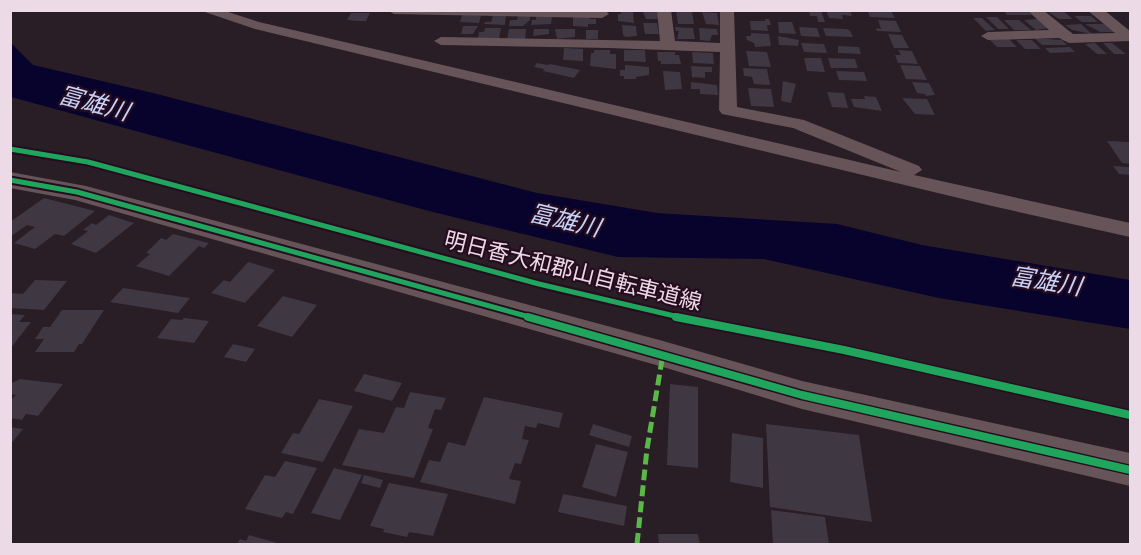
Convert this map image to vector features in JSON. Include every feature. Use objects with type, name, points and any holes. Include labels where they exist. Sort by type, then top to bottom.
[{"type":"street","points":[[206,10],[255,25],[474,78],[992,200],[1131,230]]},
{"type":"street","points":[[394,10],[602,12],[609,43]]},
{"type":"street","points":[[664,10],[668,45]]},
{"type":"street","points":[[727,10],[728,110],[798,124],[992,200]]},
{"type":"street","points":[[1035,10],[1069,39],[1129,37],[1094,10]]},
{"type":"street","points":[[447,11],[441,41],[444,54],[474,78]]},
{"type":"street","points":[[988,36],[1061,34]]},
{"type":"street","points":[[441,41],[609,43],[728,48]]},
{"type":"street","points":[[741,141],[820,134]]},
{"type":"street","points":[[10,180],[89,195],[652,351],[802,395],[1131,470]]},
{"type":"water","name":"富雄川","points":[[11,43],[33,65],[153,93],[537,193],[657,213],[837,224],[922,245],[1130,280],[1130,329],[939,298],[764,259],[618,257],[429,211],[11,97]]},
{"type":"building","points":[[642,10],[659,11],[660,19],[646,19]]},
{"type":"building","points":[[809,10],[821,10],[825,22],[818,22],[817,16],[810,16]]},
{"type":"building","points":[[826,10],[850,10],[852,16],[842,15],[843,19],[829,18]]},
{"type":"building","points":[[867,10],[891,11],[895,18],[870,17]]},
{"type":"building","points":[[1003,10],[1027,10],[1032,15],[1007,15]]},
{"type":"building","points":[[1045,10],[1062,10],[1073,19],[1059,19]]},
{"type":"building","points":[[621,11],[633,11],[634,23],[618,21],[618,14],[621,14]]},
{"type":"building","points":[[676,11],[692,12],[694,24],[678,24]]},
{"type":"building","points":[[702,12],[717,13],[719,25],[706,24]]},
{"type":"building","points":[[351,13],[370,13],[366,21],[347,20]]},
{"type":"building","points":[[462,15],[481,15],[479,23],[460,22]]},
{"type":"building","points":[[493,15],[506,15],[505,25],[484,24],[491,22]]},
{"type":"building","points":[[518,16],[530,16],[530,20],[523,26],[509,26],[510,20],[517,20]]},
{"type":"building","points":[[536,16],[552,16],[551,24],[531,25],[532,20],[536,20]]},
{"type":"building","points":[[1074,16],[1091,16],[1098,22],[1082,22]]},
{"type":"building","points":[[573,17],[590,17],[590,19],[596,19],[596,24],[588,24],[588,27],[573,26]]},
{"type":"building","points":[[986,17],[997,17],[1009,29],[998,29]]},
{"type":"building","points":[[973,18],[982,18],[995,30],[986,31]]},
{"type":"building","points":[[769,19],[771,25],[767,25],[768,31],[751,30],[750,21],[765,21]]},
{"type":"building","points":[[1038,19],[1048,28],[1036,30],[1024,20]]},
{"type":"building","points":[[878,20],[896,21],[901,32],[877,31],[876,28],[881,29]]},
{"type":"building","points":[[1004,20],[1019,20],[1031,30],[1014,30]]},
{"type":"building","points":[[778,22],[792,22],[796,34],[779,33]]},
{"type":"building","points":[[643,23],[657,23],[659,34],[645,34]]},
{"type":"building","points":[[1081,24],[1092,34],[1072,30],[1065,25]]},
{"type":"building","points":[[1085,24],[1105,24],[1115,32],[1100,32]]},
{"type":"building","points":[[622,25],[636,26],[637,36],[623,35]]},
{"type":"building","points":[[463,26],[478,26],[473,34],[461,34]]},
{"type":"building","points":[[675,27],[693,28],[695,39],[677,39],[679,31],[676,31]]},
{"type":"building","points":[[799,27],[817,28],[820,37],[801,36]]},
{"type":"building","points":[[485,28],[501,28],[499,39],[478,38],[479,32],[484,32]]},
{"type":"building","points":[[699,28],[717,29],[718,35],[712,35],[710,41],[700,40]]},
{"type":"building","points":[[823,28],[847,29],[853,37],[826,36]]},
{"type":"building","points":[[509,29],[526,29],[525,39],[507,39]]},
{"type":"building","points":[[534,29],[549,29],[549,34],[533,36]]},
{"type":"building","points":[[555,29],[575,29],[575,37],[557,39]]},
{"type":"building","points":[[586,30],[598,30],[598,39],[586,39]]},
{"type":"building","points":[[751,33],[769,34],[771,46],[755,47],[754,43],[747,40],[746,36],[751,36]]},
{"type":"building","points":[[888,34],[902,35],[909,48],[894,48]]},
{"type":"building","points":[[778,36],[799,40],[798,46],[779,45]]},
{"type":"building","points":[[1034,38],[1062,40],[1067,45],[1042,45]]},
{"type":"building","points":[[1009,39],[1017,47],[997,47],[990,40]]},
{"type":"building","points":[[1016,40],[1032,40],[1041,49],[1025,49]]},
{"type":"building","points":[[801,43],[824,44],[827,53],[804,52]]},
{"type":"building","points":[[1095,43],[1107,54],[1097,54],[1085,44]]},
{"type":"building","points":[[1103,43],[1112,43],[1126,54],[1114,54]]},
{"type":"building","points":[[838,46],[859,47],[861,54],[838,53]]},
{"type":"building","points":[[1070,47],[1075,52],[1050,53],[1045,48]]},
{"type":"building","points":[[564,48],[583,49],[583,61],[563,60]]},
{"type":"building","points":[[594,50],[610,50],[610,54],[616,54],[616,69],[590,66],[591,53],[594,53]]},
{"type":"building","points":[[624,50],[645,50],[646,62],[624,61]]},
{"type":"building","points":[[898,50],[912,51],[918,64],[898,63],[895,55],[901,55]]},
{"type":"building","points":[[746,51],[767,52],[771,67],[749,66]]},
{"type":"building","points":[[657,52],[675,52],[675,55],[679,55],[681,64],[661,64],[661,61],[658,61]]},
{"type":"building","points":[[692,52],[713,53],[714,64],[693,63]]},
{"type":"building","points":[[804,58],[821,58],[825,72],[807,71]]},
{"type":"building","points":[[828,58],[855,59],[858,68],[831,68]]},
{"type":"building","points":[[537,63],[580,70],[574,78],[543,71],[544,69],[534,67]]},
{"type":"building","points":[[625,65],[649,67],[649,75],[636,77],[636,79],[624,79],[624,76],[620,76],[620,70],[625,70]]},
{"type":"building","points":[[900,65],[920,66],[927,80],[906,79]]},
{"type":"building","points":[[691,66],[712,67],[712,72],[705,72],[705,78],[692,77]]},
{"type":"building","points":[[743,68],[767,69],[770,85],[754,84],[752,77],[744,76]]},
{"type":"building","points":[[663,71],[680,72],[682,89],[665,90]]},
{"type":"building","points":[[836,71],[864,72],[867,81],[839,80]]},
{"type":"building","points":[[783,81],[796,84],[791,103],[781,101]]},
{"type":"building","points":[[691,82],[717,85],[718,95],[700,94],[700,89],[691,89]]},
{"type":"building","points":[[912,82],[929,83],[935,95],[926,96],[917,93]]},
{"type":"building","points":[[748,88],[771,89],[774,107],[751,106]]},
{"type":"building","points":[[827,92],[844,93],[848,108],[832,107]]},
{"type":"building","points":[[864,96],[876,97],[882,111],[854,107],[851,99],[865,99]]},
{"type":"building","points":[[902,98],[927,99],[935,115],[915,114]]},
{"type":"building","points":[[1107,141],[1130,142],[1130,164],[1122,163]]},
{"type":"building","points":[[1113,166],[1130,167],[1130,175],[1119,174]]},
{"type":"building","points":[[44,198],[95,211],[64,236],[55,234],[35,249],[14,243],[35,227],[27,225],[10,237],[10,222]]},
{"type":"building","points":[[109,215],[134,223],[96,253],[71,244],[88,231],[83,230],[92,223],[96,225]]},
{"type":"building","points":[[173,234],[209,243],[204,248],[199,246],[169,276],[136,266],[150,254],[146,253],[161,238],[166,240]]},
{"type":"building","points":[[248,262],[275,270],[245,303],[211,293],[224,280],[230,282]]},
{"type":"building","points":[[35,280],[67,281],[44,310],[10,308],[11,293],[23,294]]},
{"type":"building","points":[[123,288],[190,298],[178,313],[110,302]]},
{"type":"building","points":[[283,296],[317,305],[292,337],[257,326]]},
{"type":"building","points":[[62,310],[104,310],[82,344],[79,344],[74,352],[35,352],[44,339],[35,339],[43,327],[50,327]]},
{"type":"building","points":[[10,314],[25,315],[19,322],[31,322],[10,349]]},
{"type":"building","points":[[184,318],[209,321],[194,343],[157,338],[171,319],[182,320]]},
{"type":"building","points":[[233,344],[255,349],[246,362],[224,357]]},
{"type":"building","points":[[364,374],[402,383],[392,401],[354,391]]},
{"type":"building","points":[[20,379],[63,384],[38,416],[26,414],[22,420],[10,418],[10,401],[16,395],[10,394],[10,384]]},
{"type":"building","points":[[670,384],[698,387],[698,468],[667,465]]},
{"type":"building","points":[[410,392],[446,398],[441,410],[435,409],[428,428],[433,429],[414,478],[342,465],[359,429],[384,433],[396,407],[404,408]]},
{"type":"building","points":[[484,397],[563,413],[559,428],[538,423],[536,428],[525,426],[522,439],[529,440],[521,464],[515,463],[509,479],[521,481],[515,504],[420,482],[429,460],[440,462],[448,442],[465,446]]},
{"type":"building","points":[[319,399],[353,406],[323,462],[281,453],[293,433],[299,434]]},
{"type":"building","points":[[593,424],[632,436],[629,447],[589,435]]},
{"type":"building","points":[[766,424],[859,435],[872,522],[770,507]]},
{"type":"building","points":[[10,427],[23,429],[10,445]]},
{"type":"building","points":[[732,433],[763,438],[763,488],[730,482]]},
{"type":"building","points":[[596,444],[628,452],[616,497],[582,487]]},
{"type":"building","points":[[285,461],[317,468],[293,514],[286,512],[282,518],[245,509],[265,475],[275,477]]},
{"type":"building","points":[[334,468],[362,475],[340,520],[311,513]]},
{"type":"building","points":[[364,475],[383,480],[380,488],[361,483]]},
{"type":"building","points":[[389,483],[448,494],[433,536],[409,532],[407,537],[383,532],[384,529],[370,526]]},
{"type":"building","points":[[563,494],[627,506],[624,526],[558,512]]},
{"type":"building","points":[[771,510],[825,517],[829,544],[773,544]]},
{"type":"building","points":[[658,534],[698,534],[700,544],[659,544]]},
{"type":"building","points":[[249,535],[281,544],[237,544],[240,539],[246,541]]},
{"type":"marked path","points":[[637,544],[647,449],[663,354]]},
{"type":"cycle path","name":"明日香大和郡山自転車道線","points":[[10,149],[88,162],[539,284],[682,318],[844,350],[1130,415]]},
{"type":"cycle path","points":[[10,180],[77,192],[663,354],[802,395],[1130,470]]}]
